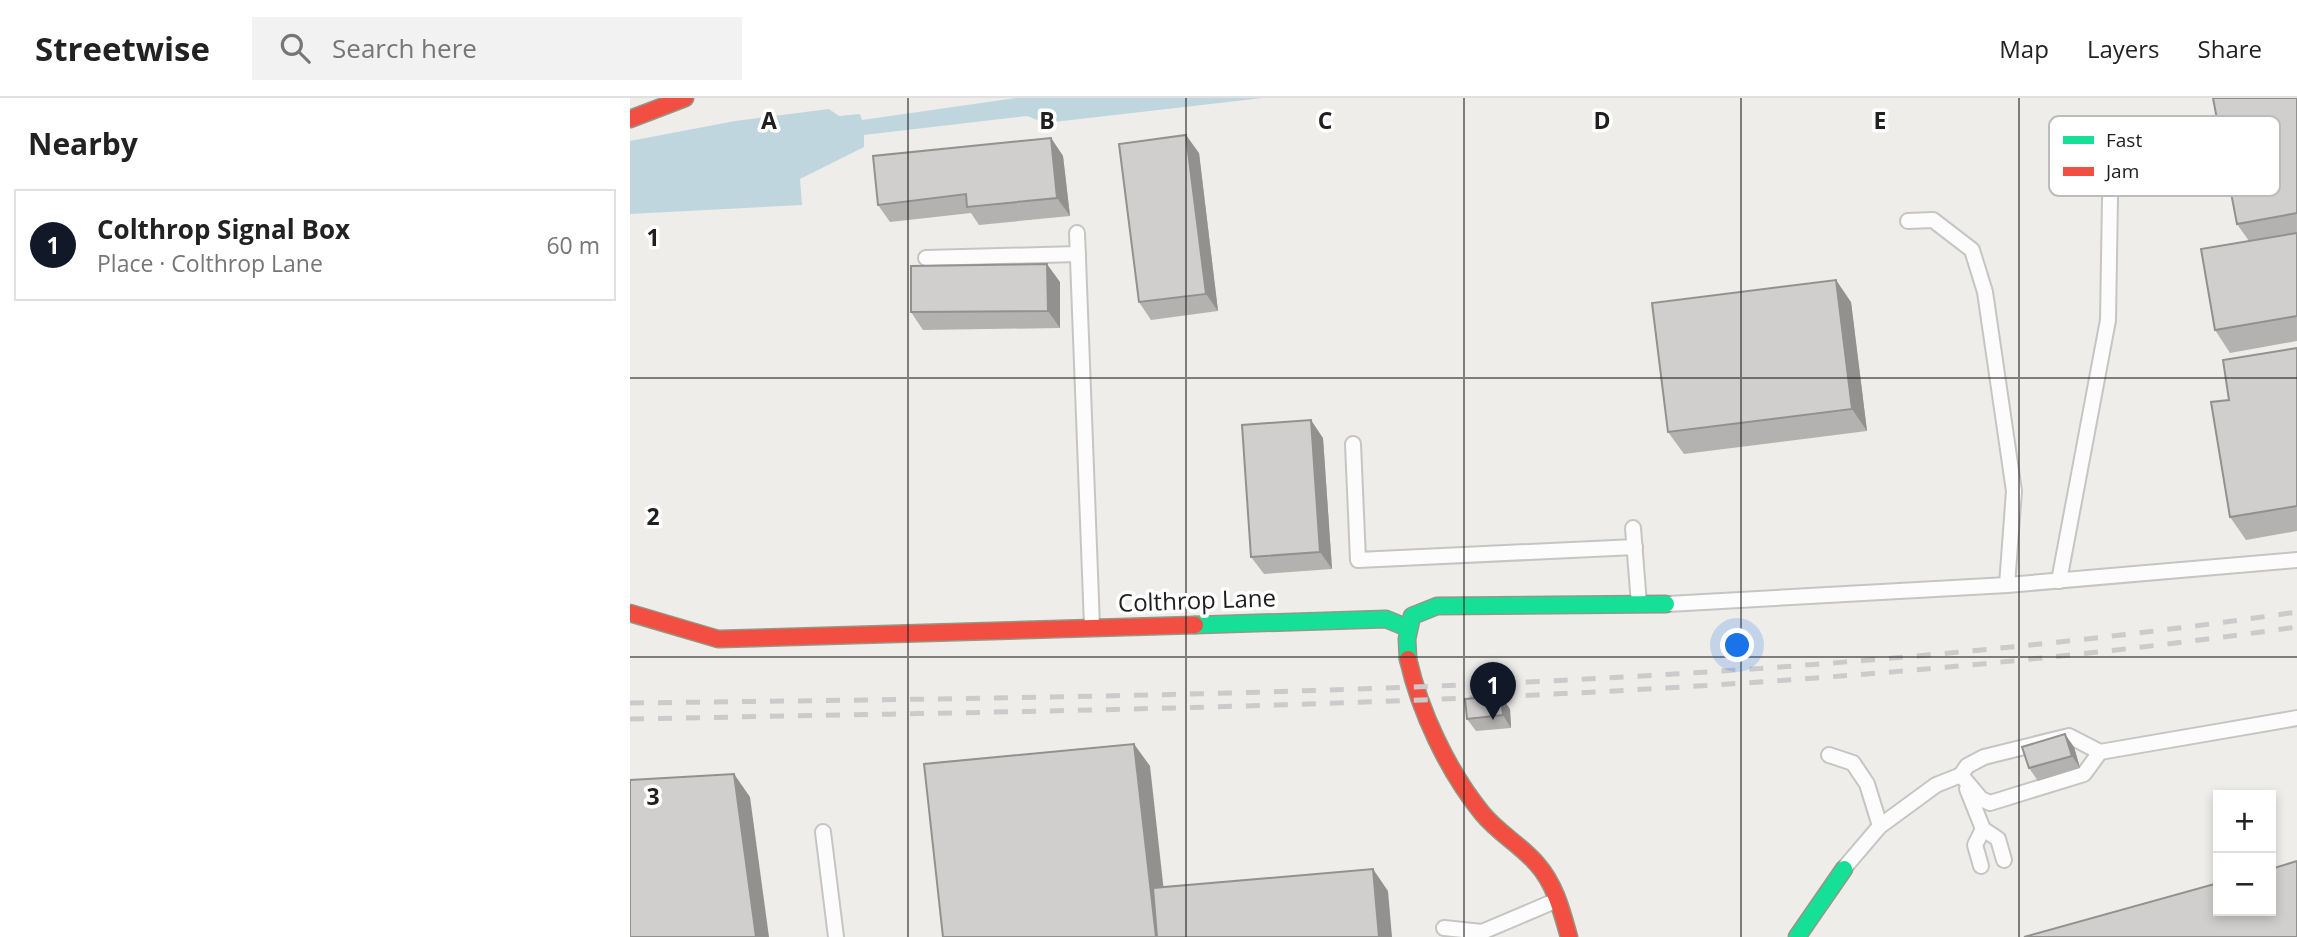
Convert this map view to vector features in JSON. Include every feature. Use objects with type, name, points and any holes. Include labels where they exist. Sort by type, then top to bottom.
[{"type":"street","points":[[630,119],[685,98]]},
{"type":"street","points":[[1569,937],[1559,899],[1536,864],[1496,828],[1465,790],[1439,738],[1411,670],[1407,652],[1408,628],[1412,616],[1437,606],[1666,604]]},
{"type":"street","name":"Colthrop Lane","points":[[630,613],[718,639],[1386,619],[1408,628]]},
{"type":"street","points":[[1797,937],[1844,869]]},
{"type":"lane","points":[[2059,581],[2108,320],[2110,196]]},
{"type":"lane","points":[[1908,220],[1933,220],[1972,250],[1985,292],[2014,491],[2007,585]]},
{"type":"lane","points":[[1077,233],[1092,627]]},
{"type":"lane","points":[[926,258],[1078,254]]},
{"type":"lane","points":[[1353,444],[1357,560],[1635,547]]},
{"type":"lane","points":[[1633,528],[1639,606]]},
{"type":"lane","points":[[1666,604],[2007,585],[2297,560]]},
{"type":"lane","points":[[1844,869],[1880,826],[1936,785],[1961,775],[1968,766],[1984,757],[2069,736],[2100,752],[2297,718]]},
{"type":"lane","points":[[1961,775],[1981,799],[1990,803],[2084,774],[2100,752]]},
{"type":"lane","points":[[1829,755],[1853,763],[1867,784],[1880,826]]},
{"type":"lane","points":[[1961,775],[1983,829],[1998,839],[2004,860]]},
{"type":"lane","points":[[1981,866],[1975,845],[1983,829]]},
{"type":"lane","points":[[823,832],[836,937]]},
{"type":"lane","points":[[1444,929],[1482,932],[1559,899]]},
{"type":"water","points":[[1016,98],[1263,98],[1045,123],[1027,116],[864,135],[864,147],[800,179],[802,205],[630,214],[630,141],[735,121],[829,109],[839,116],[860,114],[862,120]]},
{"type":"building","points":[[2213,98],[2297,98],[2297,213],[2237,224],[2232,196],[2280,196],[2280,116],[2216,116]]},
{"type":"building","points":[[1186,135],[1206,294],[1139,302],[1119,144]]},
{"type":"building","points":[[1051,138],[1057,198],[967,207],[966,194],[878,205],[873,156]]},
{"type":"building","points":[[2297,233],[2297,316],[2215,330],[2201,249]]},
{"type":"building","points":[[1047,264],[1048,311],[911,312],[911,266]]},
{"type":"building","points":[[1836,280],[1852,409],[1668,432],[1652,303]]},
{"type":"building","points":[[2297,348],[2297,506],[2230,517],[2211,402],[2229,400],[2223,360]]},
{"type":"building","points":[[1311,420],[1320,552],[1251,557],[1242,425]]},
{"type":"building","points":[[1501,696],[1503,715],[1467,719],[1465,699]]},
{"type":"building","points":[[2065,734],[2072,756],[2029,768],[2022,747]]},
{"type":"building","points":[[1134,744],[1156,937],[943,937],[924,764]]},
{"type":"building","points":[[734,774],[756,937],[630,937],[630,780]]},
{"type":"building","points":[[2297,861],[2297,937],[2024,937],[2213,884],[2213,916],[2276,916],[2276,867]]},
{"type":"building","points":[[1373,869],[1379,937],[1157,937],[1153,888]]},
{"type":"railway","points":[[630,703],[1256,692],[1674,674],[1882,659],[2090,639],[2297,612]]},
{"type":"railway","points":[[630,719],[1257,706],[1674,687],[1882,673],[2090,653],[2297,627]]},
{"type":"traffic: fast","points":[[1408,659],[1407,639],[1412,616],[1437,606],[1666,604]]},
{"type":"traffic: fast","points":[[1195,625],[1386,619],[1408,628]]},
{"type":"traffic: fast","points":[[1797,937],[1844,869]]},
{"type":"traffic: jam","points":[[630,119],[685,98]]},
{"type":"traffic: jam","points":[[630,613],[718,639],[1195,625]]},
{"type":"traffic: jam","points":[[1408,659],[1428,720],[1458,779],[1482,813],[1531,857],[1549,880],[1569,937]]},
{"type":"place","name":"Colthrop Signal Box","points":[[1493,720]]}]
